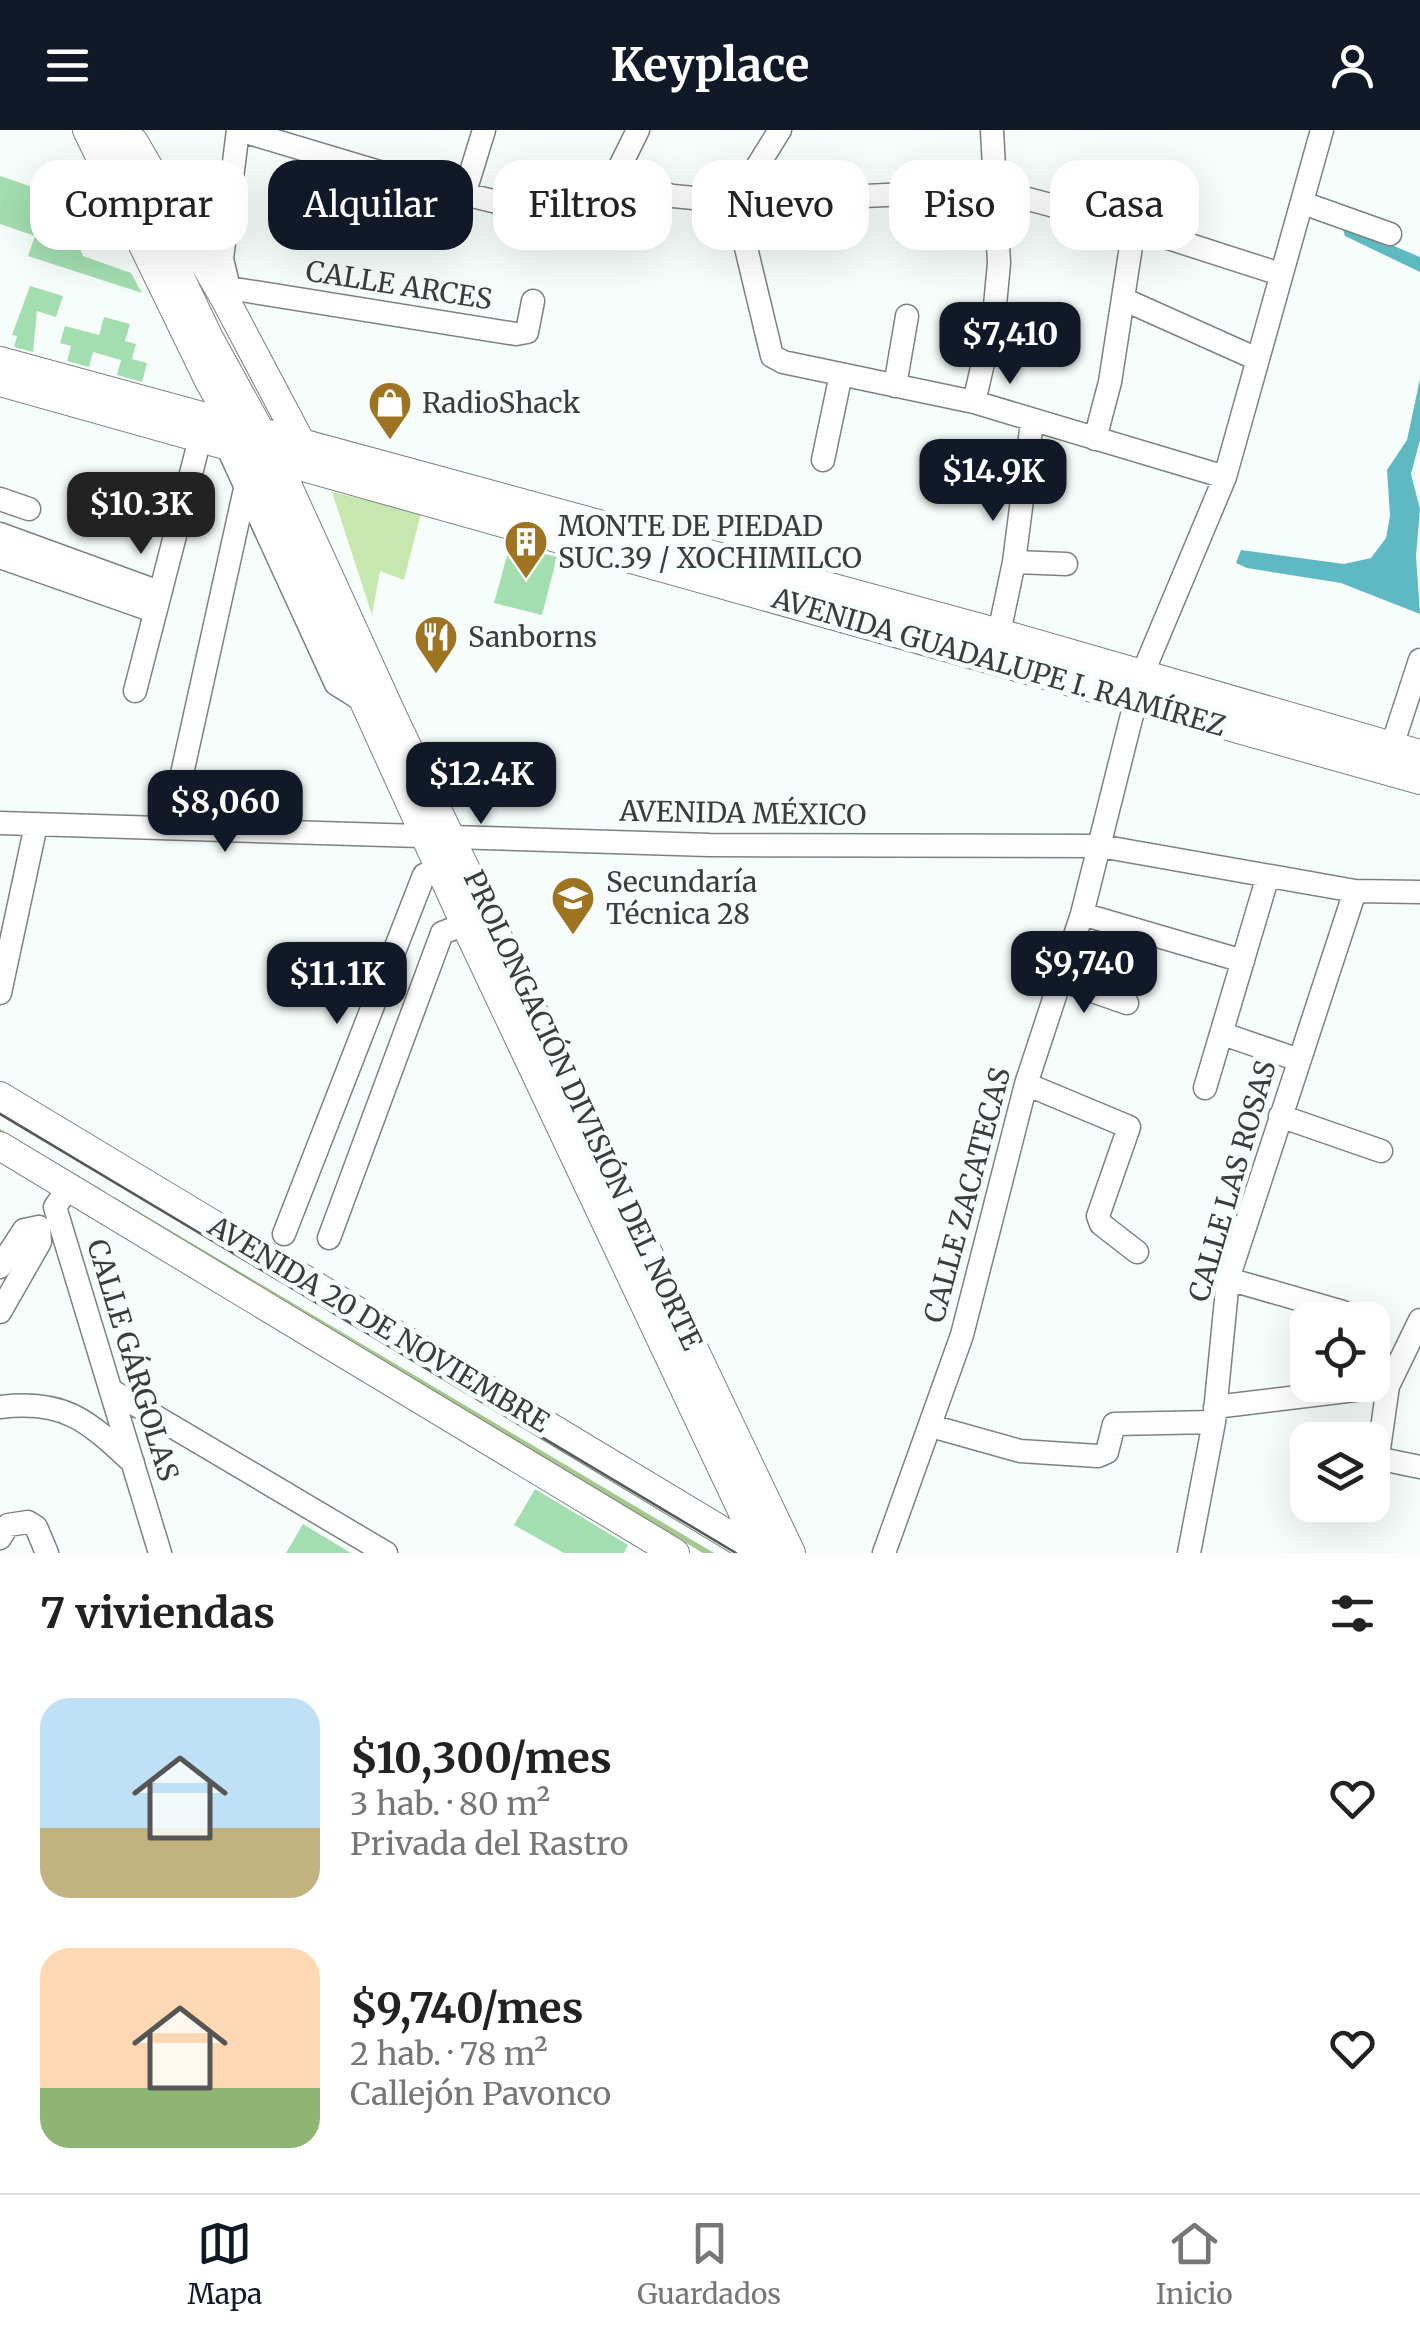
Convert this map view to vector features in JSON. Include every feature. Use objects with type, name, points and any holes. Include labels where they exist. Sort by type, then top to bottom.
[{"type":"main road","points":[[107,132],[126,148],[225,300],[260,444]]},
{"type":"main road","name":"PROLONGACIÓN DIVISIÓN DEL NORTE","points":[[107,132],[204,372],[260,444],[299,512],[394,719],[439,835],[440,868],[760,1553]]},
{"type":"main road","name":"PROLONGACIÓN DIVISIÓN DEL NORTE","points":[[107,132],[260,444],[364,702],[439,835],[790,1553]]},
{"type":"main road","name":"AVENIDA GUADALUPE I. RAMÍREZ","points":[[0,361],[176,410],[260,444],[1139,688],[1420,754]]},
{"type":"main road","points":[[176,410],[204,372]]},
{"type":"main road","name":"AVENIDA GUADALUPE I. RAMÍREZ","points":[[0,382],[260,444],[1000,633],[1139,688],[1420,780]]},
{"type":"main road","name":"AVENIDA 20 DE NOVIEMBRE","points":[[0,1096],[760,1553]]},
{"type":"main road","name":"AVENIDA 20 DE NOVIEMBRE","points":[[0,1146],[62,1197],[675,1553]]},
{"type":"street","points":[[225,300],[222,259],[238,130],[344,160]]},
{"type":"street","points":[[473,165],[484,130]]},
{"type":"street","points":[[624,160],[638,130]]},
{"type":"street","points":[[762,160],[780,130]]},
{"type":"street","points":[[992,130],[993,160]]},
{"type":"street","name":"CALLE ZACATECAS","points":[[884,1553],[962,1335],[1026,1084],[1082,914],[1139,688],[1225,477],[1303,203],[1316,134]]},
{"type":"street","points":[[1303,203],[1390,234]]},
{"type":"street","points":[[1199,248],[1280,274]]},
{"type":"street","points":[[747,250],[772,356],[974,402],[1225,477]]},
{"type":"street","points":[[974,402],[994,316],[998,250]]},
{"type":"street","points":[[1096,440],[1130,250]]},
{"type":"street","points":[[1123,299],[1257,358]]},
{"type":"street","name":"CALLE ARCES","points":[[225,300],[516,334],[528,332],[533,301]]},
{"type":"street","points":[[896,386],[907,316]]},
{"type":"street","points":[[823,460],[841,374]]},
{"type":"street","points":[[1000,633],[1014,562],[1032,422]]},
{"type":"street","points":[[170,828],[244,489],[260,444]]},
{"type":"street","points":[[135,691],[156,602],[260,444]]},
{"type":"street","points":[[244,489],[336,684],[394,719]]},
{"type":"street","points":[[0,499],[29,509]]},
{"type":"street","points":[[0,534],[156,602]]},
{"type":"street","points":[[0,557],[156,602]]},
{"type":"street","points":[[1014,562],[1066,564]]},
{"type":"street","points":[[1392,746],[1420,660]]},
{"type":"street","name":"AVENIDA MÉXICO","points":[[0,823],[709,845],[1100,846],[1355,892],[1420,892]]},
{"type":"street","points":[[0,993],[36,824]]},
{"type":"street","points":[[284,1234],[424,875],[440,868]]},
{"type":"street","points":[[1205,1088],[1267,879]]},
{"type":"street","name":"CALLE LAS ROSAS","points":[[1189,1553],[1215,1415],[1228,1279],[1355,892]]},
{"type":"street","points":[[1082,914],[1243,961]]},
{"type":"street","points":[[330,1238],[442,933],[466,924]]},
{"type":"street","points":[[1058,979],[1127,1003]]},
{"type":"street","points":[[1223,1034],[1298,1060]]},
{"type":"street","points":[[1026,1084],[1130,1127],[1098,1216],[1101,1224],[1138,1252]]},
{"type":"street","points":[[1280,1116],[1381,1151]]},
{"type":"street","points":[[0,1267],[24,1230],[38,1226],[62,1197]]},
{"type":"street","name":"CALLE GÁRGOLAS","points":[[62,1197],[132,1463],[160,1553]]},
{"type":"street","points":[[0,1312],[40,1242],[38,1226]]},
{"type":"street","points":[[1228,1279],[1308,1302]]},
{"type":"street","points":[[1390,1382],[1420,1320]]},
{"type":"street","points":[[114,1392],[386,1553]]},
{"type":"street","points":[[931,1426],[1020,1451],[1098,1456],[1107,1452],[1114,1424],[1215,1415],[1293,1402]]},
{"type":"street","points":[[1386,1402],[1381,1458],[1420,1467]]},
{"type":"street","points":[[0,1407],[26,1404],[58,1408],[87,1420],[132,1463]]},
{"type":"street","points":[[0,1538],[8,1525],[28,1522],[36,1528],[47,1553]]},
{"type":"green space","points":[[332,492],[421,513],[404,580],[380,571],[372,615]]},
{"type":"green space","points":[[0,1129],[106,1192],[104,1196],[0,1134]]},
{"type":"green space","points":[[114,1197],[714,1553],[703,1553],[111,1200]]},
{"type":"water","points":[[1349,227],[1420,257],[1420,272],[1345,236],[1343,229]]},
{"type":"water","points":[[1420,379],[1420,440],[1411,474],[1420,509],[1416,556],[1420,614],[1341,583],[1236,563],[1241,550],[1344,564],[1371,558],[1386,538],[1390,516],[1387,470],[1407,440]]},
{"type":"building","points":[[0,176],[30,186],[30,234],[0,224]]},
{"type":"building","points":[[30,250],[81,250],[83,256],[131,273],[142,293],[28,256]]},
{"type":"building","points":[[30,286],[63,296],[56,317],[37,311],[33,352],[14,347],[17,336],[12,335]]},
{"type":"building","points":[[104,317],[130,324],[125,341],[136,344],[132,359],[147,363],[142,382],[117,375],[121,360],[93,352],[89,367],[67,361],[71,346],[60,343],[65,326],[99,335]]},
{"type":"building","name":"MONTE DE PIEDAD SUC.39 / XOCHIMILCO","points":[[510,545],[557,557],[542,615],[494,603]]},
{"type":"building","points":[[535,1489],[628,1545],[624,1553],[564,1553],[514,1525]]},
{"type":"building","points":[[303,1524],[351,1553],[286,1553]]},
{"type":"tram line","points":[[0,1114],[736,1553]]},
{"type":"place","name":"RadioShack","points":[[390,441]]},
{"type":"place","name":"MONTE DE PIEDAD SUC.39 / XOCHIMILCO","points":[[526,580]]},
{"type":"place","name":"Sanborns","points":[[436,675]]},
{"type":"place","name":"Secundaría Técnica 28","points":[[573,936]]}]
